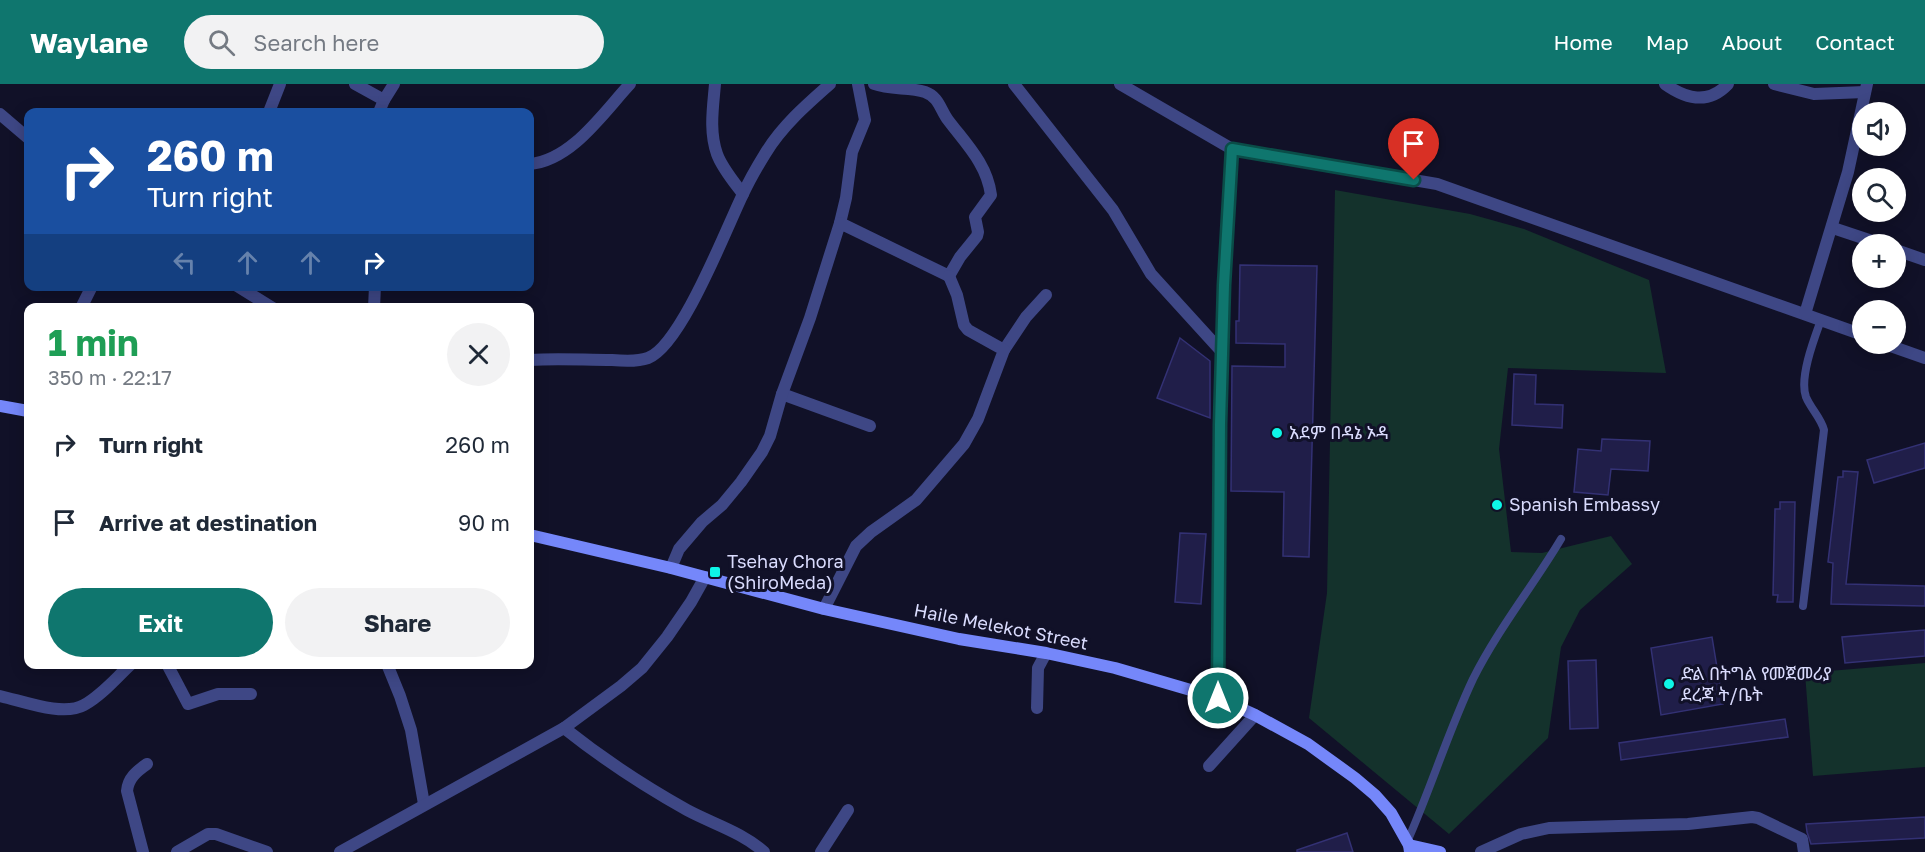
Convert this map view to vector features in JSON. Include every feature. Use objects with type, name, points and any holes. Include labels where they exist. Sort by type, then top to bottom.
[{"type":"main road","points":[[0,406],[24,410]]},
{"type":"main road","name":"Haile Melekot Street","points":[[534,536],[671,567],[824,609],[959,639],[1046,653],[1115,668],[1218,698],[1308,744],[1355,778],[1391,813],[1409,846]]},
{"type":"main road","points":[[1409,846],[1440,852]]},
{"type":"street","points":[[271,108],[280,84]]},
{"type":"street","points":[[355,84],[384,100]]},
{"type":"street","points":[[381,108],[394,84]]},
{"type":"street","points":[[534,164],[552,158],[586,134],[630,84]]},
{"type":"street","points":[[715,84],[711,118],[713,138],[718,156],[743,194]]},
{"type":"street","points":[[534,360],[630,361],[646,359],[659,353],[669,341],[717,253],[743,194],[766,152],[786,125],[830,84]]},
{"type":"street","points":[[671,567],[679,549],[702,522],[722,505],[762,452],[770,436],[840,223],[852,152],[865,120],[858,84]]},
{"type":"street","points":[[874,84],[923,92],[936,98],[948,119],[985,170],[991,195],[975,217],[977,236],[960,257],[949,276]]},
{"type":"street","points":[[1014,84],[1113,210],[1151,274],[1222,352]]},
{"type":"street","points":[[1120,84],[1232,149],[1437,184],[1852,331]]},
{"type":"street","points":[[1665,84],[1679,93],[1696,97],[1719,93],[1728,84]]},
{"type":"street","points":[[1774,84],[1814,94],[1866,88],[1833,228],[1805,314]]},
{"type":"street","points":[[0,114],[24,135]]},
{"type":"street","points":[[1218,698],[1222,352],[1232,149]]},
{"type":"street","points":[[840,223],[949,276],[957,295],[964,325],[968,330],[1004,350]]},
{"type":"street","points":[[1833,228],[1852,234]]},
{"type":"street","points":[[1906,253],[1925,260]]},
{"type":"street","points":[[245,291],[265,303]]},
{"type":"street","points":[[824,609],[856,546],[871,532],[916,500],[964,444],[978,419],[1004,350],[1026,317],[1046,295]]},
{"type":"street","points":[[1906,351],[1925,358]]},
{"type":"street","points":[[782,394],[870,426]]},
{"type":"street","points":[[340,852],[564,728],[642,668],[691,603],[705,577]]},
{"type":"street","points":[[1037,708],[1038,668],[1046,653]]},
{"type":"street","points":[[0,696],[58,709],[74,708],[83,706],[97,696],[126,669]]},
{"type":"street","points":[[169,669],[188,704],[218,694],[251,694]]},
{"type":"street","points":[[389,669],[411,730],[424,804]]},
{"type":"street","points":[[1209,766],[1255,715]]},
{"type":"street","points":[[564,728],[603,758],[659,794],[734,832],[764,852]]},
{"type":"street","points":[[143,852],[127,791],[131,778],[147,764]]},
{"type":"street","points":[[820,852],[848,810]]},
{"type":"street","points":[[1481,852],[1521,834],[1549,828],[1688,824],[1752,817],[1802,839],[1804,852]]},
{"type":"street","points":[[177,852],[208,834],[213,834],[267,852]]},
{"type":"lane","points":[[1803,606],[1824,430],[1807,401],[1804,381],[1821,320]]},
{"type":"lane","points":[[1409,846],[1474,679],[1513,611],[1562,539]]},
{"type":"green space","points":[[1335,190],[1470,214],[1524,229],[1649,280],[1666,373],[1508,368],[1499,449],[1511,552],[1542,553],[1611,536],[1632,564],[1580,610],[1561,647],[1548,738],[1449,834],[1309,718],[1327,593]]},
{"type":"green space","points":[[1925,663],[1925,767],[1813,776],[1805,673]]},
{"type":"building","points":[[1240,265],[1317,266],[1309,557],[1283,556],[1284,492],[1231,491],[1232,366],[1285,367],[1285,344],[1236,343],[1236,321],[1239,321]]},
{"type":"building","points":[[1180,338],[1210,361],[1210,418],[1157,398]]},
{"type":"building","points":[[1514,374],[1536,375],[1535,404],[1563,405],[1562,428],[1512,425]]},
{"type":"building","points":[[1602,439],[1650,441],[1648,471],[1611,469],[1608,495],[1574,492],[1578,449],[1601,451]]},
{"type":"building","points":[[1925,443],[1925,468],[1874,483],[1867,460]]},
{"type":"building","points":[[1843,471],[1858,472],[1846,584],[1925,586],[1925,606],[1831,604],[1833,563],[1828,562],[1838,477],[1843,477]]},
{"type":"building","points":[[1780,502],[1795,502],[1793,602],[1777,602],[1778,595],[1773,595],[1775,509],[1780,509]]},
{"type":"building","points":[[1180,533],[1206,534],[1201,604],[1175,602]]},
{"type":"building","points":[[1925,630],[1925,656],[1845,663],[1842,637]]},
{"type":"building","points":[[1712,637],[1723,704],[1661,715],[1651,648]]},
{"type":"building","points":[[1596,660],[1598,728],[1570,729],[1568,661]]},
{"type":"building","points":[[1785,719],[1788,737],[1621,760],[1619,743]]},
{"type":"building","points":[[1925,817],[1925,838],[1811,844],[1806,824]]},
{"type":"building","points":[[1347,833],[1353,852],[1297,852],[1297,850]]},
{"type":"place","name":"አደም በዳኔ ኦዳ","points":[[1277,433]]},
{"type":"place","name":"Spanish Embassy","points":[[1497,505]]},
{"type":"place","name":"Tsehay Chora (ShiroMeda)","points":[[715,572]]},
{"type":"place","name":"ድል በትግል የመጀመሪያ ደረጃ ት/ቤት","points":[[1669,684]]},
{"type":"route","points":[[1218,698],[1220,424],[1224,285],[1232,149],[1414,180]]}]
